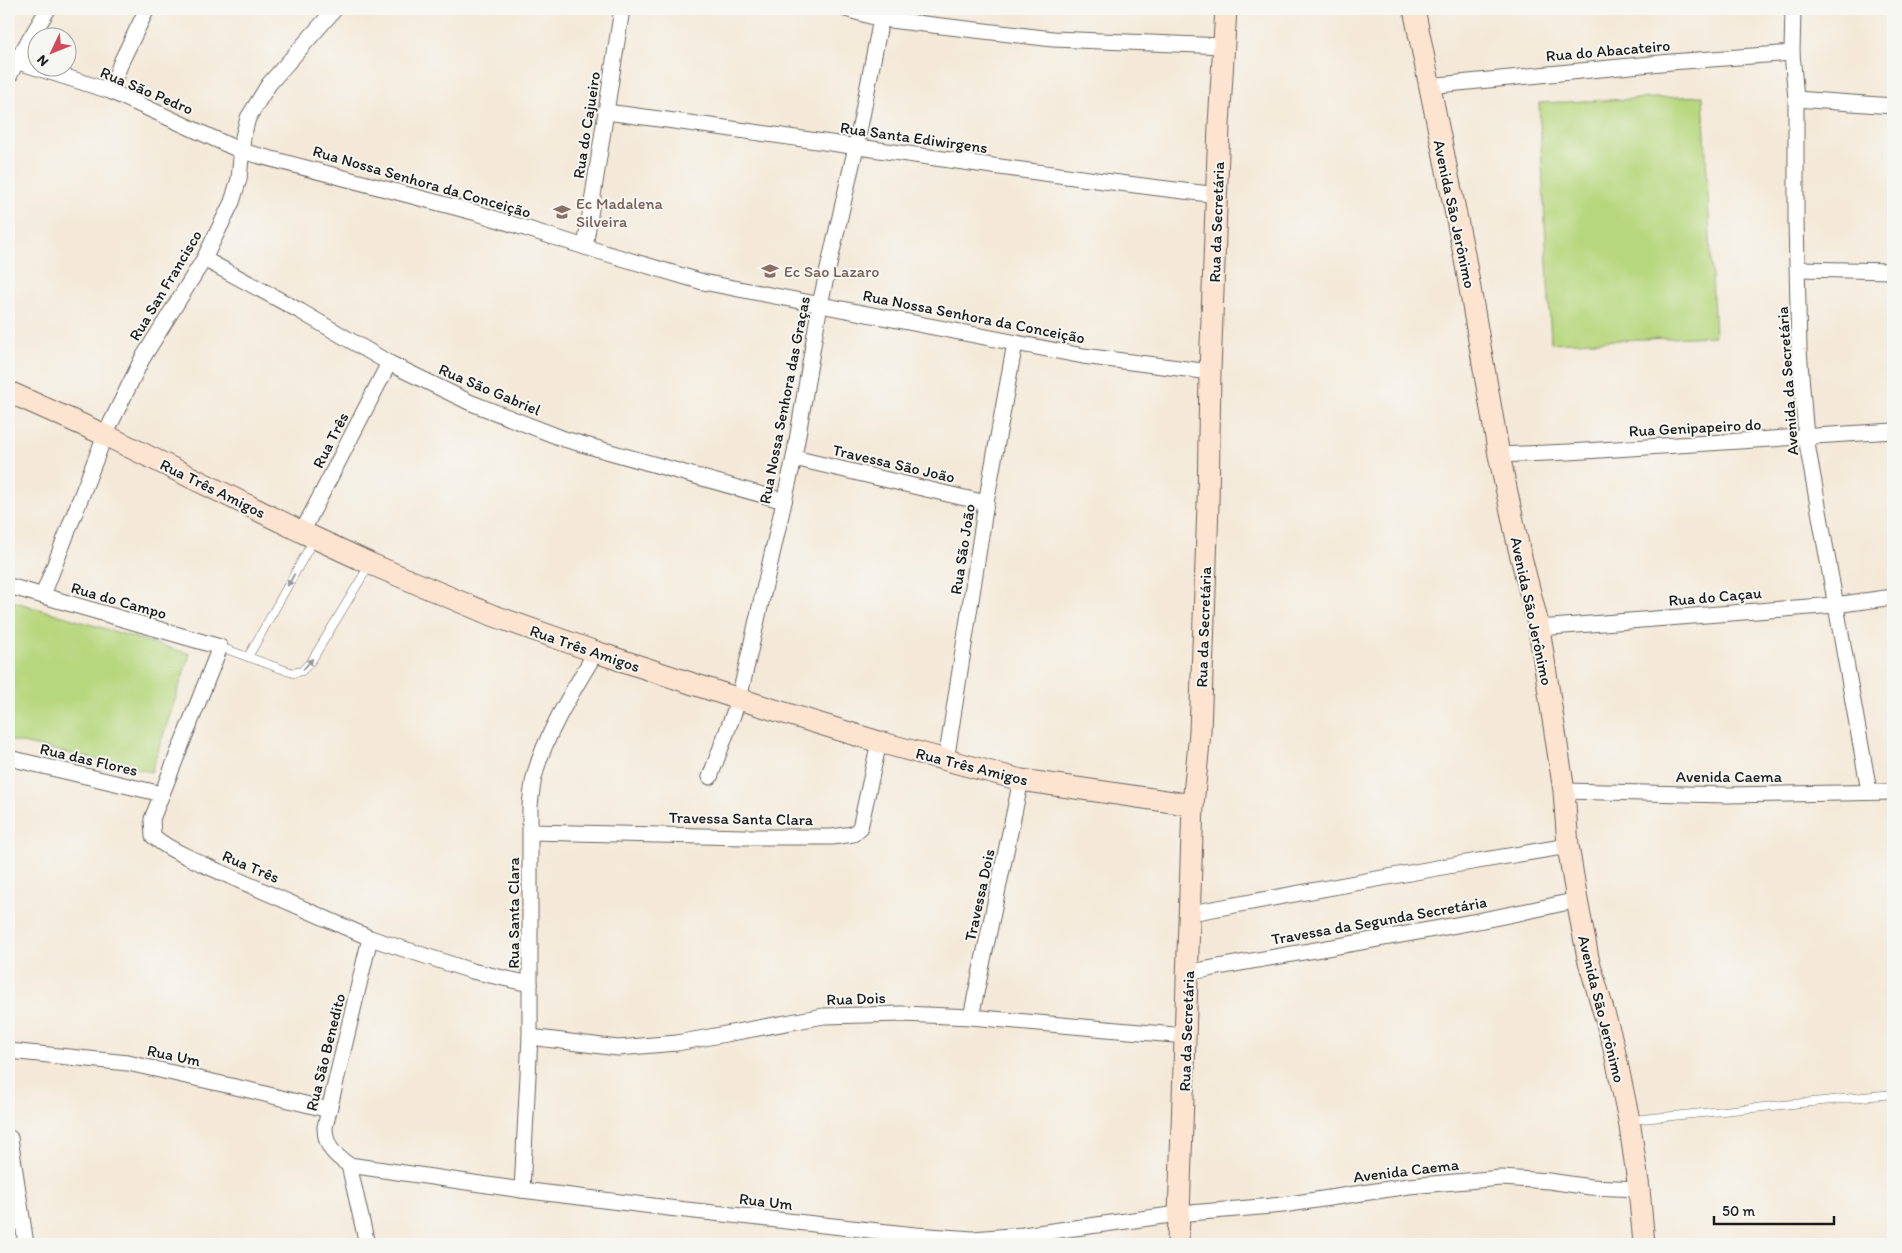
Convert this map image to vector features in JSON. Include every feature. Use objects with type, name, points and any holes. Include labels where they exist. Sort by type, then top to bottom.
[{"type":"street","points":[[9,77],[12,61],[48,9]]},
{"type":"street","points":[[110,90],[122,60],[147,9]]},
{"type":"street","name":"Rua San Francisco","points":[[43,596],[105,436],[142,359],[204,259],[232,202],[238,179],[241,151],[248,118],[269,84],[335,9]]},
{"type":"street","name":"Rua do Cajueiro","points":[[585,247],[622,9]]},
{"type":"street","points":[[846,9],[1053,39],[1224,46]]},
{"type":"street","name":"Rua da Secretária","points":[[1178,1244],[1193,805],[1200,712],[1210,372],[1226,9]]},
{"type":"street","name":"Avenida São Jerônimo","points":[[1414,9],[1428,86],[1464,254],[1499,455],[1519,549],[1539,628],[1564,791],[1568,846],[1577,900],[1588,958],[1613,1044],[1629,1120],[1639,1188],[1644,1244]]},
{"type":"street","name":"Avenida da Secretária","points":[[1793,9],[1792,54],[1796,99],[1799,350],[1806,438],[1869,791]]},
{"type":"street","name":"Rua Nossa Senhora das Graças","points":[[710,777],[739,699],[794,458],[820,304],[856,147],[882,14]]},
{"type":"street","name":"Rua do Abacateiro","points":[[1428,86],[1671,62],[1792,54]]},
{"type":"street","name":"Rua São Pedro","points":[[12,61],[110,90],[241,151]]},
{"type":"street","points":[[1796,99],[1893,106]]},
{"type":"street","name":"Rua Santa Ediwirgens","points":[[606,112],[750,130],[856,147],[1218,195]]},
{"type":"street","name":"Rua Nossa Senhora da Conceição","points":[[241,151],[478,212],[585,247],[703,282],[1083,356],[1210,372]]},
{"type":"street","name":"Rua São Gabriel","points":[[204,259],[300,311],[389,363],[469,402],[564,439],[784,500]]},
{"type":"street","points":[[1798,269],[1893,271]]},
{"type":"street","name":"Rua São João","points":[[946,761],[986,503],[1015,343]]},
{"type":"street","name":"Rua Três","points":[[308,535],[389,363]]},
{"type":"street","name":"Rua Três Amigos","points":[[9,392],[371,564],[489,614],[596,652],[739,699],[946,761],[1021,780],[1193,805]]},
{"type":"street","name":"Rua Genipapeiro do","points":[[1499,455],[1806,438],[1893,431]]},
{"type":"street","name":"Travessa São João","points":[[794,458],[986,503]]},
{"type":"street","name":"Rua do Campo","points":[[9,586],[220,647]]},
{"type":"street","name":"Rua do Caçau","points":[[1539,628],[1835,605],[1893,597]]},
{"type":"street","name":"Rua Três","points":[[220,647],[152,819],[153,836],[163,846],[177,850],[202,864],[370,938],[472,972],[530,984]]},
{"type":"street","name":"Rua Santa Clara","points":[[522,1190],[530,1037],[530,806],[536,770],[563,708],[596,652]]},
{"type":"street","name":"Travessa Santa Clara","points":[[531,832],[744,837],[832,837],[853,834],[860,828],[879,742]]},
{"type":"street","name":"Rua das Flores","points":[[10,761],[162,794]]},
{"type":"street","name":"Travessa Dois","points":[[971,1017],[1021,780]]},
{"type":"street","name":"Avenida Caema","points":[[1564,791],[1726,794],[1893,792]]},
{"type":"street","points":[[1190,913],[1568,846]]},
{"type":"street","name":"Travessa da Segunda Secretária","points":[[1187,973],[1339,944],[1461,924],[1577,900]]},
{"type":"street","name":"Rua São Benedito","points":[[349,1165],[337,1157],[327,1144],[325,1126],[370,938]]},
{"type":"street","name":"Rua Dois","points":[[530,1037],[618,1048],[677,1043],[824,1016],[903,1014],[971,1017],[1186,1036]]},
{"type":"street","name":"Rua Um","points":[[9,1051],[128,1063],[329,1110]]},
{"type":"street","points":[[10,1138],[26,1244]]},
{"type":"street","points":[[349,1165],[367,1244]]},
{"type":"street","name":"Rua Um","points":[[349,1165],[522,1190],[803,1223],[973,1239],[1022,1235],[1178,1214]]},
{"type":"street","name":"Avenida Caema","points":[[1178,1214],[1283,1205],[1409,1186],[1501,1178],[1549,1181],[1590,1187],[1639,1188]]},
{"type":"lane","points":[[248,657],[308,535]]},
{"type":"lane","points":[[220,647],[293,673],[302,671],[312,660],[371,564]]},
{"type":"lane","points":[[1629,1120],[1893,1094]]},
{"type":"green space","points":[[1703,96],[1715,336],[1551,343],[1539,103]]},
{"type":"green space","points":[[9,600],[190,654],[151,772],[9,740]]},
{"type":"place","name":"Ec Madalena Silveira","points":[[562,212]]},
{"type":"place","name":"Ec Sao Lazaro","points":[[770,271]]}]
